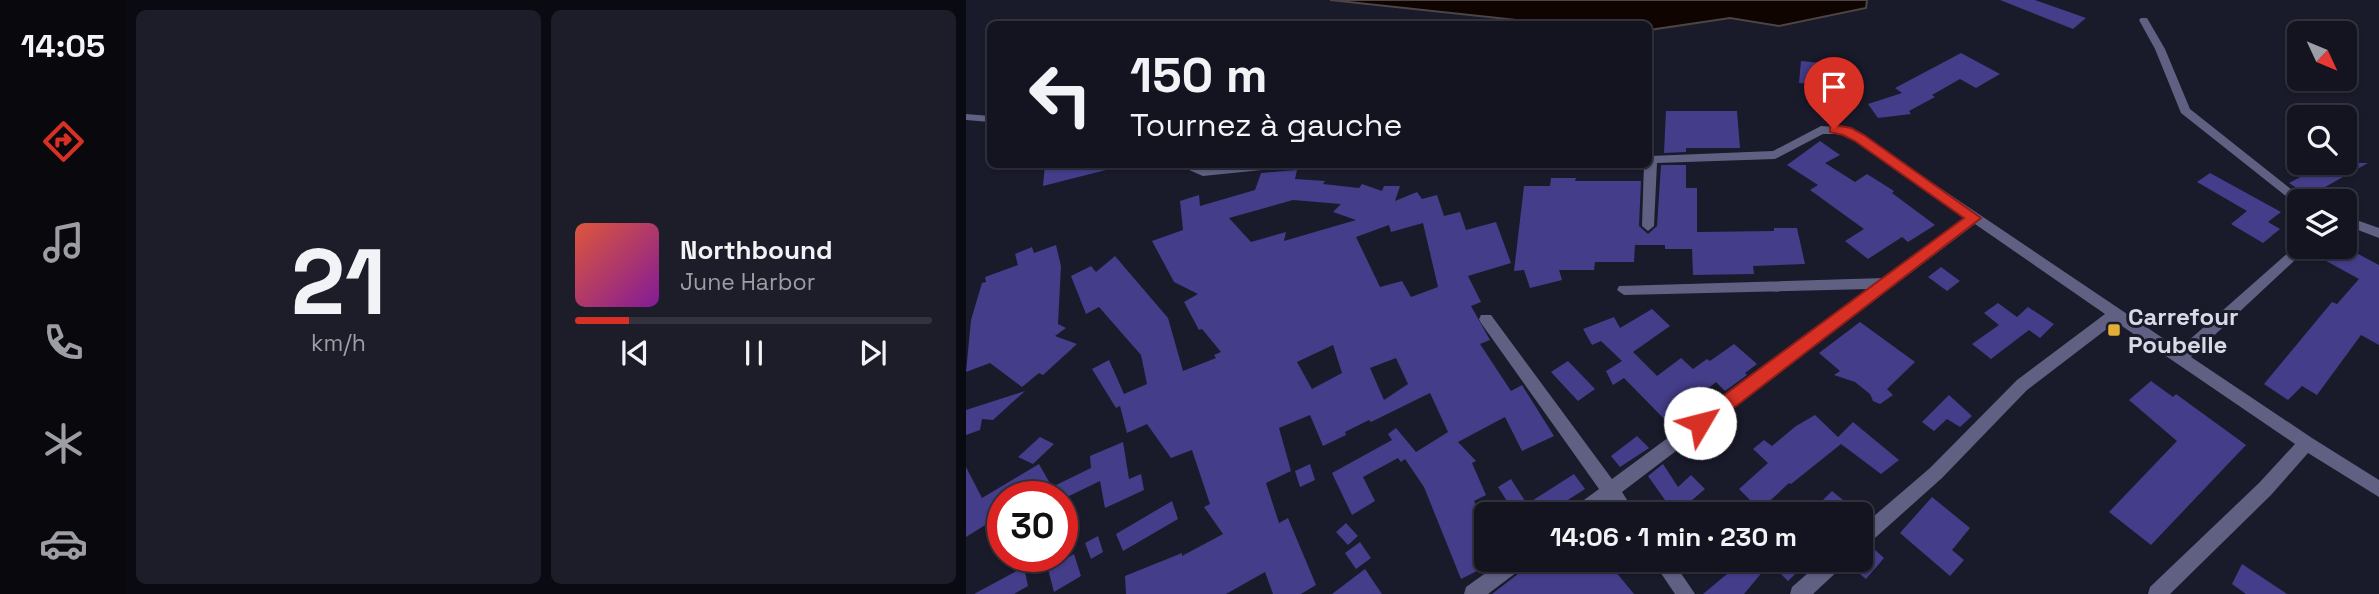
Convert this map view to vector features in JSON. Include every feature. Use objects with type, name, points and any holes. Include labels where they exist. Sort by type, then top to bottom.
[{"type":"street","points":[[2144,20],[2160,49],[2185,111],[2287,191]]},
{"type":"street","points":[[966,117],[987,119]]},
{"type":"street","points":[[1652,162],[1654,159],[1775,155],[1783,153],[1813,134],[1834,129],[1847,131],[2306,443],[2379,489]]},
{"type":"street","points":[[1192,168],[1203,172],[1242,168]]},
{"type":"street","points":[[1648,226],[1650,168]]},
{"type":"street","points":[[1596,502],[1974,218]]},
{"type":"street","points":[[2357,225],[2379,233]]},
{"type":"street","points":[[2180,357],[2290,259]]},
{"type":"street","points":[[1624,290],[1886,283]]},
{"type":"street","points":[[1873,529],[1936,473],[2022,385],[2116,314]]},
{"type":"street","points":[[1486,319],[1619,502]]},
{"type":"street","points":[[2157,594],[2264,489],[2306,443]]},
{"type":"street","points":[[1473,594],[1502,572]]},
{"type":"street","points":[[1670,572],[1686,594]]},
{"type":"street","points":[[1799,594],[1824,572]]},
{"type":"shaded area","points":[[1330,0],[1867,0],[1866,8],[1779,26],[1730,18],[1652,30],[1652,21],[1525,21]]},
{"type":"building","points":[[2000,0],[2035,0],[2086,18],[2073,29]]},
{"type":"building","points":[[1961,53],[2000,74],[1976,88],[1960,79],[1909,111],[1911,114],[1878,118],[1868,104],[1902,93],[1895,88]]},
{"type":"building","points":[[1801,61],[1832,64],[1831,85],[1799,83]]},
{"type":"building","points":[[1666,111],[1737,111],[1740,148],[1686,148],[1686,152],[1664,153]]},
{"type":"building","points":[[1820,141],[1840,155],[1825,163],[1855,182],[1867,174],[1894,191],[1892,193],[1935,225],[1908,242],[1902,237],[1868,259],[1845,241],[1864,229],[1810,190],[1818,185],[1787,165]]},
{"type":"building","points":[[2357,163],[2368,163],[2357,169]]},
{"type":"building","points":[[1661,165],[1686,165],[1686,188],[1697,188],[1697,232],[1797,228],[1805,264],[1753,266],[1754,274],[1693,275],[1692,249],[1665,249],[1665,245],[1635,245],[1634,262],[1595,262],[1594,270],[1559,270],[1562,280],[1530,288],[1524,270],[1514,271],[1524,186],[1550,186],[1551,178],[1576,178],[1575,181],[1641,181],[1639,226],[1648,234],[1657,226]]},
{"type":"building","points":[[1045,168],[1106,168],[1106,170],[1043,186]]},
{"type":"building","points":[[1297,170],[1295,179],[1325,181],[1323,184],[1359,188],[1362,184],[1382,191],[1384,186],[1400,186],[1395,201],[1417,192],[1422,199],[1437,195],[1444,216],[1460,212],[1466,230],[1496,222],[1511,263],[1468,276],[1481,302],[1471,306],[1490,340],[1480,344],[1511,391],[1522,385],[1554,436],[1522,451],[1505,417],[1458,442],[1476,461],[1472,463],[1486,495],[1474,501],[1475,572],[1461,579],[1424,487],[1405,459],[1401,462],[1398,458],[1363,477],[1375,501],[1352,515],[1332,473],[1392,440],[1388,434],[1396,428],[1416,452],[1448,432],[1430,393],[1371,422],[1369,420],[1323,446],[1310,415],[1279,428],[1291,471],[1266,483],[1279,523],[1288,518],[1316,585],[1301,594],[1273,594],[1265,572],[1226,594],[1126,594],[1125,576],[1182,553],[1182,556],[1223,534],[1204,507],[1210,504],[1192,450],[1171,458],[1147,424],[1127,433],[1120,406],[1116,408],[1092,369],[1109,360],[1124,394],[1147,384],[1141,355],[1099,307],[1086,314],[1071,276],[1091,266],[1096,272],[1115,256],[1168,318],[1183,371],[1216,358],[1214,355],[1221,352],[1202,329],[1199,330],[1184,302],[1198,294],[1174,282],[1152,241],[1183,230],[1180,201],[1199,195],[1200,206],[1255,190],[1261,173]],"holes":[[[1293,200],[1341,204],[1333,212],[1356,220],[1284,241],[1286,232],[1251,242],[1229,218]],[[1423,223],[1438,287],[1411,297],[1402,281],[1380,287],[1356,237],[1389,225],[1391,232]],[[1333,345],[1342,373],[1312,389],[1297,362]],[[1396,358],[1408,384],[1384,400],[1370,368]]]},
{"type":"building","points":[[2210,173],[2281,212],[2268,222],[2280,229],[2263,243],[2231,224],[2247,211],[2197,182]]},
{"type":"building","points":[[2304,175],[2347,175],[2322,189],[2298,189],[2289,183]]},
{"type":"building","points":[[1056,245],[1061,266],[1058,324],[1066,328],[1055,336],[1077,344],[1043,375],[1039,373],[1022,387],[990,363],[966,372],[971,320],[982,283],[986,282],[985,277],[1018,265],[1015,254],[1032,247],[1034,253]]},
{"type":"building","points":[[2357,253],[2379,265],[2379,345],[2361,335],[2317,395],[2302,386],[2288,400],[2264,384],[2332,302],[2337,304],[2359,279],[2323,259],[2357,259]]},
{"type":"building","points":[[1941,267],[1960,281],[1947,291],[1928,277]]},
{"type":"building","points":[[1998,303],[2017,317],[2028,307],[2054,324],[2040,338],[2029,330],[1991,359],[1972,344],[1999,325],[1984,313]]},
{"type":"building","points":[[1652,309],[1670,326],[1633,352],[1657,376],[1681,358],[1693,369],[1734,344],[1757,364],[1725,391],[1716,382],[1680,411],[1689,419],[1675,430],[1624,378],[1613,385],[1606,371],[1622,361],[1601,341],[1592,345],[1583,329],[1614,317],[1620,328]]},
{"type":"building","points":[[1860,322],[1915,362],[1887,389],[1893,395],[1880,404],[1873,401],[1870,394],[1855,382],[1834,375],[1840,371],[1819,353]]},
{"type":"building","points":[[1568,361],[1595,389],[1578,401],[1551,372]]},
{"type":"building","points":[[2151,381],[2173,397],[2176,394],[2246,445],[2151,545],[2109,512],[2177,441],[2129,400]]},
{"type":"building","points":[[1025,391],[993,420],[982,419],[980,430],[966,435],[966,410]]},
{"type":"building","points":[[1949,395],[1972,416],[1960,427],[1947,419],[1934,431],[1922,422]]},
{"type":"building","points":[[1815,415],[1838,437],[1853,422],[1899,460],[1881,474],[1841,444],[1769,502],[1752,502],[1739,489],[1768,463],[1753,449],[1764,440],[1772,446],[1796,426]]},
{"type":"building","points":[[1637,436],[1649,448],[1620,467],[1611,456]]},
{"type":"building","points":[[1040,437],[1054,444],[1033,464],[1018,457]]},
{"type":"building","points":[[1123,442],[1129,479],[1141,474],[1144,490],[1105,508],[1100,481],[1078,492],[1078,481],[1064,481],[1091,468],[1090,456]]},
{"type":"building","points":[[1039,464],[1049,481],[1010,481]]},
{"type":"building","points":[[1310,464],[1315,480],[1300,487],[1295,471]]},
{"type":"building","points":[[1663,464],[1678,487],[1691,475],[1705,489],[1692,502],[1662,502],[1665,500],[1648,476]]},
{"type":"building","points":[[966,467],[982,498],[987,495],[987,524],[966,537]]},
{"type":"building","points":[[1574,474],[1585,489],[1565,502],[1530,502]]},
{"type":"building","points":[[1511,479],[1526,502],[1508,502],[1498,487]]},
{"type":"building","points":[[1832,491],[1845,502],[1821,502]]},
{"type":"building","points":[[1932,497],[1970,528],[1952,550],[1964,560],[1950,576],[1900,533]]},
{"type":"building","points":[[1172,501],[1178,519],[1123,551],[1116,534]]},
{"type":"building","points":[[1346,523],[1358,536],[1348,545],[1336,532]]},
{"type":"building","points":[[1098,536],[1103,552],[1091,559],[1085,543]]},
{"type":"building","points":[[1360,542],[1371,558],[1356,569],[1345,553]]},
{"type":"building","points":[[1873,548],[1884,558],[1873,571]]},
{"type":"building","points":[[2242,564],[2287,594],[2246,594],[2232,584]]},
{"type":"building","points":[[1078,567],[1081,576],[1054,592],[1049,572],[1078,572]]},
{"type":"building","points":[[1365,569],[1382,594],[1332,594]]},
{"type":"building","points":[[1015,572],[1025,572],[1028,586],[1014,594],[974,594]]},
{"type":"building","points":[[1520,572],[1616,572],[1634,594],[1492,594]]},
{"type":"building","points":[[1725,572],[1762,572],[1744,594],[1703,594],[1727,574]]},
{"type":"building","points":[[1779,572],[1797,572],[1788,581]]},
{"type":"building","points":[[1857,572],[1872,572],[1866,579]]},
{"type":"place","name":"Carrefour Poubelle","points":[[2114,330]]},
{"type":"route","points":[[1700,423],[1974,218],[1859,138],[1847,131],[1834,129]]}]
